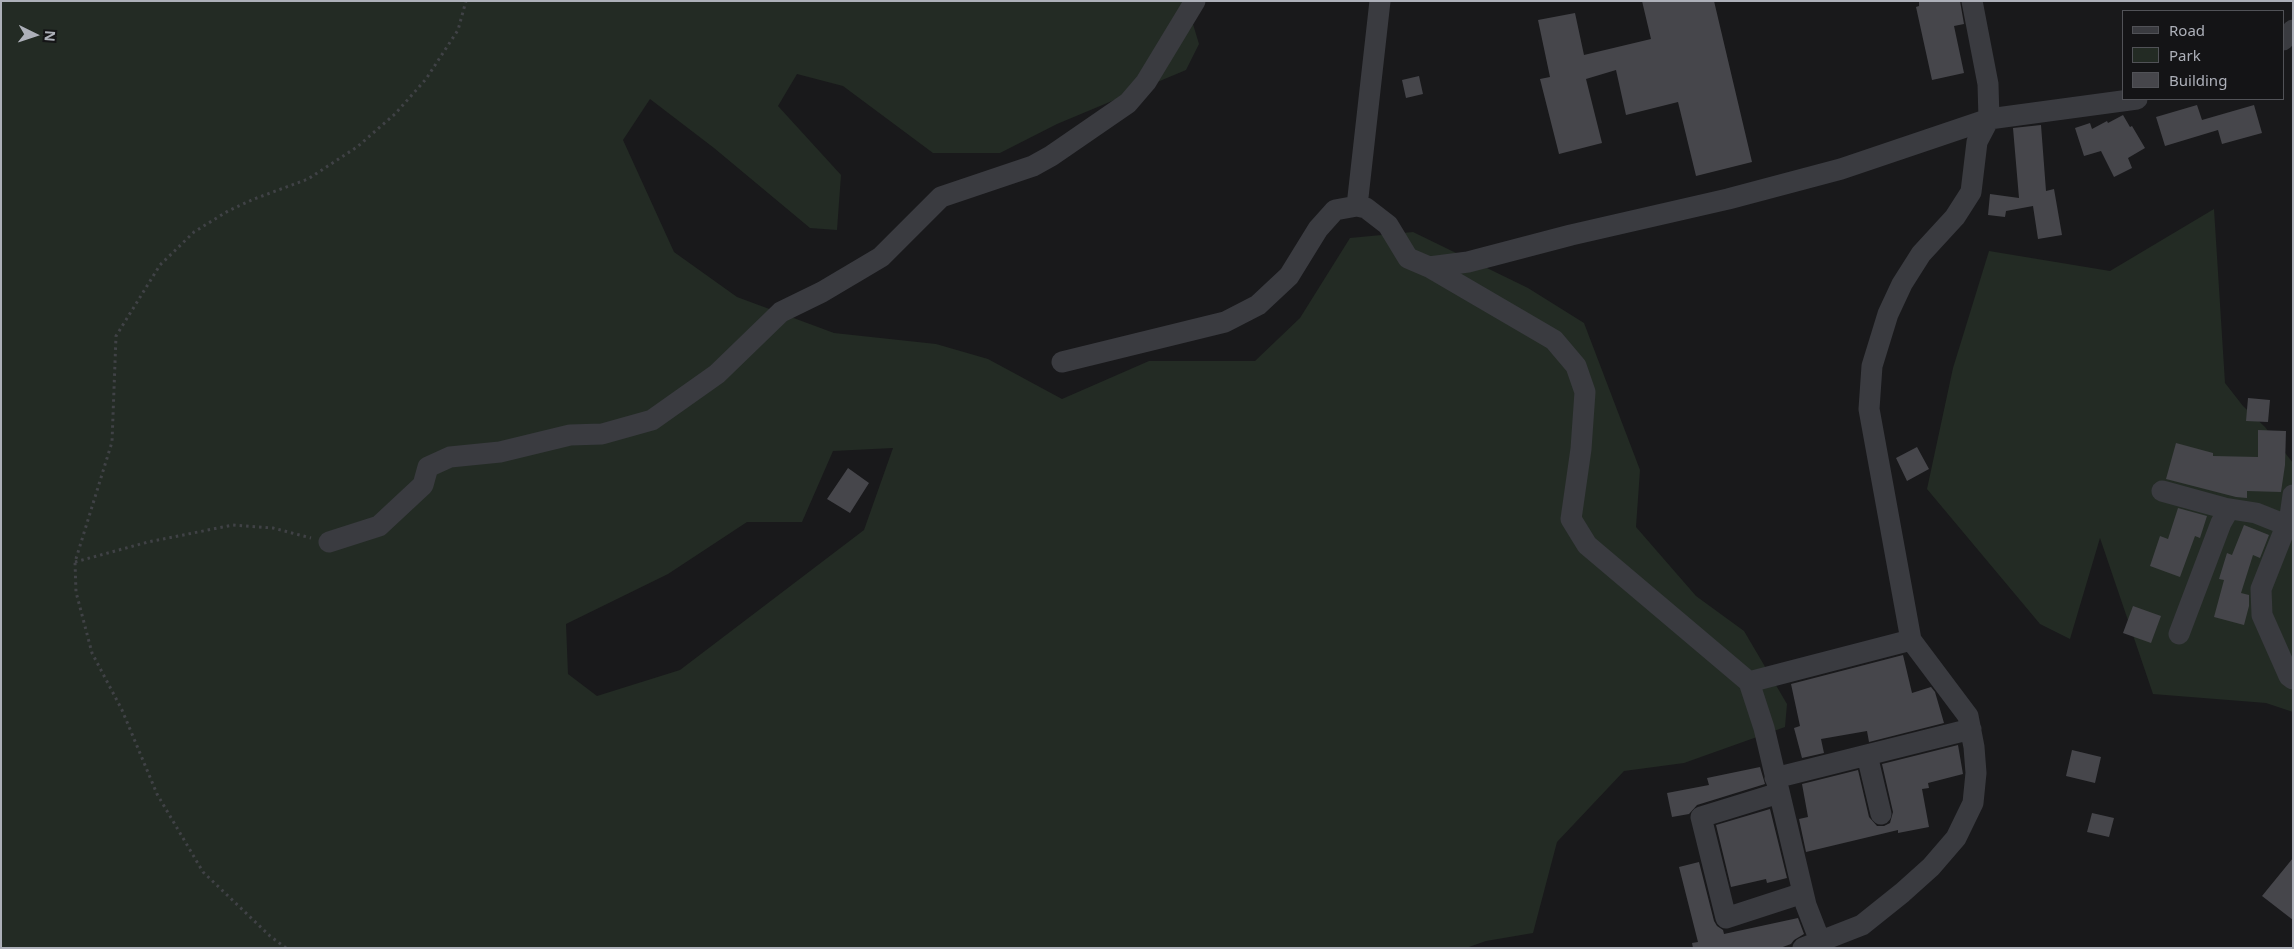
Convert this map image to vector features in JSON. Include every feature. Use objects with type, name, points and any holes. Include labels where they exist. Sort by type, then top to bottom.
[{"type":"street","points":[[330,542],[379,526],[423,485],[428,467],[450,457],[500,452],[570,435],[602,434],[652,420],[717,374],[781,312],[822,292],[881,257],[941,197],[1033,166],[1128,103],[1146,82],[1195,1]]},
{"type":"street","points":[[1357,206],[1380,1]]},
{"type":"street","points":[[1062,362],[1225,322],[1258,305],[1289,276],[1318,229],[1335,210],[1357,206],[1366,208],[1388,226],[1408,258],[1429,267],[1554,340],[1576,366],[1585,392],[1581,448],[1571,519],[1587,545],[1749,682],[1764,728],[1802,893],[1811,945],[1862,925],[1931,867],[1956,838],[1973,803],[1976,773],[1968,716],[1911,640],[1869,409],[1872,366],[1888,314],[1902,284],[1921,254],[1956,217],[1971,192],[1977,142],[1988,119],[1988,84],[1972,1]]},
{"type":"street","points":[[2284,39],[2293,30]]},
{"type":"street","points":[[1429,267],[1468,262],[1728,199],[1841,169],[1988,119],[2130,100]]},
{"type":"street","points":[[2162,491],[2228,509],[2256,513],[2286,525]]},
{"type":"street","points":[[2293,495],[2290,516],[2261,589],[2262,615],[2289,676],[2293,679]]},
{"type":"street","points":[[2179,634],[2228,509]]},
{"type":"street","points":[[1749,682],[1911,640]]},
{"type":"street","points":[[1802,893],[1726,918],[1701,817],[1777,785],[1867,755],[1971,729]]},
{"type":"street","points":[[1867,755],[1881,814]]},
{"type":"path","points":[[286,948],[270,936],[203,872],[157,794],[122,710],[92,652],[76,592],[75,562],[112,442],[116,336],[160,265],[194,232],[228,211],[308,179],[357,147],[395,114],[426,79],[458,30],[466,1]]},
{"type":"path","points":[[75,562],[148,542],[233,525],[273,528],[330,542]]},
{"type":"green space","points":[[1,1],[1186,1],[1199,44],[1186,70],[1057,124],[1000,153],[933,153],[843,86],[797,74],[778,106],[841,175],[837,230],[810,228],[714,148],[650,99],[623,140],[674,252],[737,297],[834,333],[936,344],[988,359],[1062,399],[1149,361],[1255,361],[1300,318],[1350,238],[1413,232],[1528,288],[1584,323],[1640,470],[1636,527],[1696,596],[1744,631],[1787,704],[1785,727],[1684,763],[1624,771],[1557,842],[1533,933],[1486,941],[1466,948],[1,948]],"holes":[[[893,448],[864,530],[680,670],[597,696],[568,674],[566,624],[668,574],[747,522],[802,522],[833,451]]]},
{"type":"green space","points":[[2214,209],[2225,383],[2243,406],[2265,427],[2293,463],[2293,712],[2266,703],[2153,694],[2100,538],[2070,639],[2040,624],[1927,489],[1953,368],[1989,251],[2110,271]]},
{"type":"building","points":[[1642,1],[1714,1],[1752,162],[1696,176],[1678,102],[1626,115],[1616,70],[1586,79],[1602,143],[1559,154],[1540,79],[1550,77],[1538,20],[1575,13],[1584,55],[1651,39]]},
{"type":"building","points":[[1919,1],[1960,1],[1964,24],[1954,26],[1964,73],[1932,80],[1916,7],[1919,6]]},
{"type":"building","points":[[1419,76],[1423,94],[1406,98],[1402,80]]},
{"type":"building","points":[[2197,105],[2202,120],[2254,105],[2262,133],[2222,144],[2218,130],[2165,146],[2156,117]]},
{"type":"building","points":[[2123,115],[2145,148],[2128,158],[2132,168],[2114,177],[2101,151],[2084,156],[2075,128],[2090,123],[2092,129]]},
{"type":"building","points":[[2041,125],[2046,191],[2054,189],[2062,235],[2038,239],[2033,206],[2006,211],[2005,217],[1988,215],[1990,194],[2019,198],[2013,128]]},
{"type":"building","points":[[2248,398],[2270,400],[2268,422],[2246,421]]},
{"type":"building","points":[[2258,430],[2286,431],[2285,465],[2281,492],[2247,491],[2247,498],[2236,497],[2166,479],[2176,443],[2213,453],[2213,456],[2258,457]]},
{"type":"building","points":[[1917,447],[1929,469],[1907,481],[1896,458]]},
{"type":"building","points":[[848,468],[869,483],[850,513],[827,499]]},
{"type":"building","points":[[2178,508],[2207,516],[2200,538],[2195,536],[2180,577],[2150,566],[2160,536],[2168,539]]},
{"type":"building","points":[[2244,525],[2269,535],[2260,558],[2253,555],[2241,593],[2249,595],[2249,606],[2244,625],[2214,617],[2224,580],[2219,579],[2227,553],[2232,555]]},
{"type":"building","points":[[2133,606],[2161,616],[2151,643],[2123,633]]},
{"type":"building","points":[[1903,655],[1912,693],[1931,687],[1935,692],[1944,723],[1869,742],[1867,731],[1821,739],[1824,753],[1802,758],[1794,728],[1800,726],[1791,684]]},
{"type":"building","points":[[1958,745],[1963,774],[1928,783],[1929,788],[1922,789],[1929,827],[1898,833],[1898,830],[1806,852],[1799,819],[1808,817],[1802,784],[1858,770],[1869,817],[1877,826],[1884,826],[1890,823],[1893,812],[1882,764]]},
{"type":"building","points":[[2072,750],[2101,757],[2095,783],[2066,776]]},
{"type":"building","points":[[1760,767],[1765,784],[1697,805],[1689,814],[1672,817],[1667,793],[1709,785],[1707,778]]},
{"type":"building","points":[[1770,809],[1787,878],[1767,883],[1766,879],[1731,887],[1716,825]]},
{"type":"building","points":[[2092,813],[2114,818],[2109,837],[2087,832]]},
{"type":"building","points":[[2293,858],[2293,920],[2262,896]]},
{"type":"building","points":[[1699,862],[1714,921],[1723,930],[1724,934],[1798,918],[1804,934],[1791,944],[1780,948],[1693,948],[1692,943],[1698,942],[1679,867]]}]
